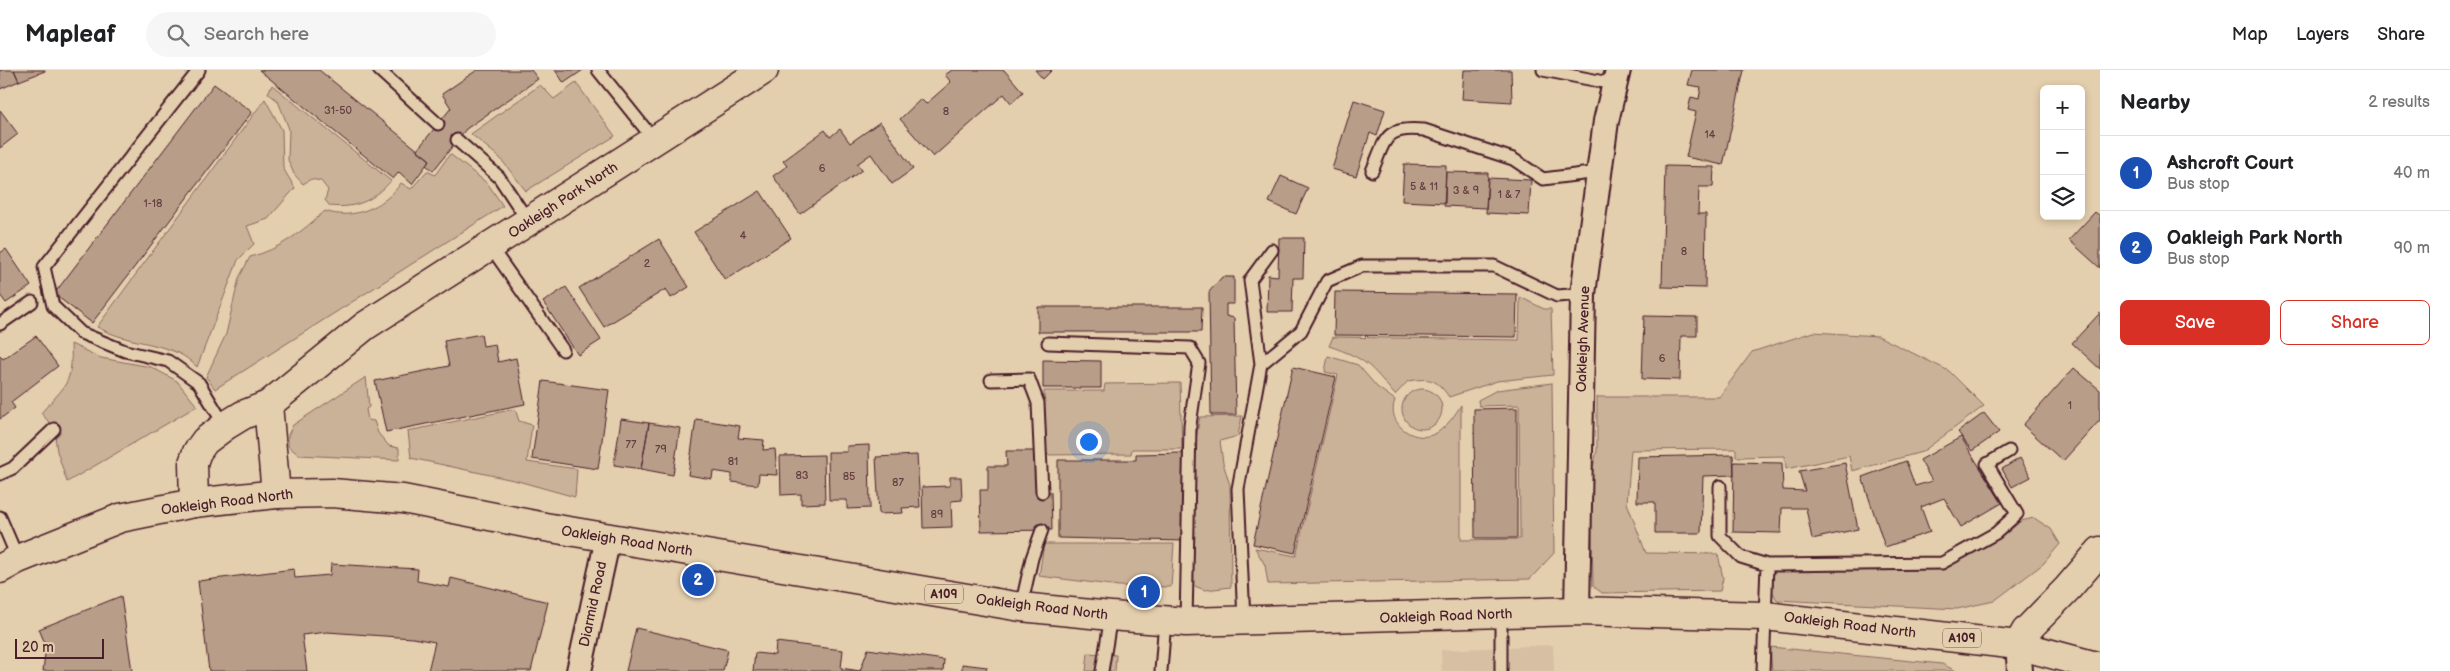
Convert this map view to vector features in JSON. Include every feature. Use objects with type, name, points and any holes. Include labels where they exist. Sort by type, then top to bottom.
[{"type":"main road","name":"Oakleigh Park North","points":[[194,503],[193,463],[197,452],[205,442],[234,420],[268,405],[365,326],[529,223],[764,70]]},
{"type":"main road","points":[[268,405],[276,494]]},
{"type":"main road","name":"Oakleigh Road North","points":[[9,564],[120,518],[194,503],[276,494],[332,493],[403,499],[608,538],[1021,607],[1111,616],[1176,621],[1244,622],[1577,611],[1764,616],[2019,658],[2100,667]]},
{"type":"main road","points":[[2019,658],[2026,631],[2068,588],[2100,551]]},
{"type":"street","name":"Oakleigh Avenue","points":[[1577,611],[1583,294],[1599,172],[1616,77]]},
{"type":"street","name":"Diarmid Road","points":[[579,671],[608,538]]},
{"type":"lane","points":[[200,70],[44,267],[52,306],[81,333],[125,351],[168,361],[199,383],[234,420]]},
{"type":"lane","points":[[379,70],[438,124]]},
{"type":"lane","points":[[598,70],[655,141]]},
{"type":"lane","points":[[1543,70],[1616,77]]},
{"type":"lane","points":[[1372,172],[1386,137],[1395,130],[1409,128],[1424,130],[1513,159],[1543,179],[1599,172]]},
{"type":"lane","points":[[457,140],[499,177],[529,223]]},
{"type":"lane","points":[[490,246],[563,350]]},
{"type":"lane","points":[[1244,622],[1238,533],[1238,489],[1261,364],[1250,280],[1272,250]]},
{"type":"lane","points":[[1261,364],[1301,331],[1327,281],[1362,266],[1494,266],[1557,296],[1583,294]]},
{"type":"lane","points":[[1,320],[32,302]]},
{"type":"lane","points":[[1048,344],[1190,348],[1200,362],[1190,425],[1176,621],[1161,671]]},
{"type":"lane","points":[[992,380],[1029,380],[1038,404],[1042,492]]},
{"type":"lane","points":[[0,474],[13,468],[54,429]]},
{"type":"lane","points":[[1720,486],[1720,536],[1741,557],[1767,565],[1942,563],[1996,533],[2017,514],[1987,464],[2009,452]]},
{"type":"lane","points":[[0,517],[9,564]]},
{"type":"lane","points":[[1021,607],[1032,558],[1042,530]]},
{"type":"lane","points":[[1763,671],[1767,565]]},
{"type":"lane","points":[[1501,614],[1501,671]]},
{"type":"lane","points":[[1102,671],[1111,616]]},
{"type":"shaded area","points":[[576,83],[615,136],[526,191],[500,158],[471,134],[540,85],[554,99]]},
{"type":"shaded area","points":[[272,85],[391,181],[385,188],[364,202],[339,207],[330,206],[325,200],[328,190],[321,181],[311,179],[303,184],[294,174],[288,160],[289,129],[278,101],[268,93]]},
{"type":"shaded area","points":[[265,99],[282,130],[283,168],[295,188],[268,219],[247,226],[254,244],[238,260],[197,367],[188,359],[168,349],[117,336],[97,327]]},
{"type":"shaded area","points":[[450,154],[488,184],[503,206],[215,389],[206,377],[226,334],[239,278],[250,257],[261,254],[299,233],[325,211],[335,214],[357,213],[367,210],[386,199],[401,183],[411,189],[427,171],[435,175]]},
{"type":"shaded area","points":[[1520,297],[1544,309],[1551,309],[1553,375],[1497,381],[1449,397],[1440,386],[1432,381],[1408,381],[1395,395],[1367,364],[1352,355],[1329,346],[1333,337],[1519,340]]},
{"type":"shaded area","points":[[1813,332],[1878,336],[1949,371],[1984,406],[1922,452],[1852,471],[1849,456],[1786,469],[1785,456],[1736,457],[1736,449],[1631,450],[1627,503],[1646,553],[1718,554],[1723,578],[1720,591],[1602,593],[1593,586],[1591,475],[1597,451],[1597,397],[1719,397],[1752,352]]},
{"type":"shaded area","points":[[71,344],[101,358],[151,367],[177,381],[197,406],[67,482],[57,451],[54,428],[41,413],[66,383],[71,368]]},
{"type":"shaded area","points":[[1328,356],[1358,365],[1377,387],[1395,400],[1393,409],[1395,418],[1405,431],[1413,435],[1430,436],[1438,432],[1451,420],[1461,405],[1461,540],[1520,539],[1519,405],[1479,406],[1478,400],[1497,390],[1552,383],[1554,553],[1530,579],[1268,584],[1265,565],[1255,548],[1296,556],[1338,375],[1325,372]]},
{"type":"shaded area","points":[[366,377],[369,407],[366,409],[368,420],[374,421],[378,433],[389,446],[399,448],[399,460],[299,455],[288,446],[288,435],[293,425]]},
{"type":"shaded area","points":[[1180,383],[1182,449],[1132,449],[1131,454],[1044,455],[1044,391],[1104,391],[1105,384]]},
{"type":"shaded area","points":[[1426,389],[1433,392],[1439,398],[1442,409],[1441,417],[1433,426],[1426,429],[1418,429],[1411,426],[1403,417],[1402,405],[1405,398],[1414,390]]},
{"type":"shaded area","points":[[515,409],[519,421],[532,425],[527,462],[577,469],[575,497],[518,481],[411,458],[408,431]]},
{"type":"shaded area","points":[[1242,416],[1238,436],[1220,441],[1223,463],[1230,485],[1231,587],[1205,590],[1192,585],[1194,458],[1200,417]]},
{"type":"shaded area","points":[[2034,518],[2051,529],[2060,544],[2043,564],[1994,601],[1957,609],[1777,600],[1770,587],[1773,569],[1943,567],[2003,536],[2021,521]]},
{"type":"shaded area","points":[[1044,544],[1174,544],[1171,587],[1119,586],[1039,576]]},
{"type":"shaded area","points":[[1553,645],[1554,671],[1442,671],[1441,650]]},
{"type":"shaded area","points":[[1770,647],[1942,664],[1956,671],[1772,671]]},
{"type":"shaded area","points":[[1088,653],[1116,655],[1115,671],[1086,671]]},
{"type":"building","points":[[0,70],[14,70],[19,81],[0,89]]},
{"type":"building","points":[[14,70],[45,70],[45,71],[19,81]]},
{"type":"building","points":[[259,70],[319,70],[430,160],[412,184],[399,172],[393,179]]},
{"type":"building","points":[[477,70],[531,70],[538,79],[466,129],[433,171],[426,165],[430,160],[417,150],[451,108],[442,94]]},
{"type":"building","points":[[555,70],[583,70],[564,83]]},
{"type":"building","points":[[952,70],[1004,70],[1023,92],[1011,103],[1004,94],[933,157],[900,119],[921,99],[926,104],[951,82],[945,75]]},
{"type":"building","points":[[1035,70],[1052,70],[1043,79]]},
{"type":"building","points":[[1464,70],[1511,70],[1512,102],[1462,99]]},
{"type":"building","points":[[1692,70],[1744,70],[1723,165],[1686,157],[1696,112],[1688,110],[1691,97],[1699,99],[1701,87],[1688,85]]},
{"type":"building","points":[[214,84],[252,112],[92,323],[54,294]]},
{"type":"building","points":[[1354,100],[1385,110],[1377,136],[1370,133],[1356,176],[1332,169]]},
{"type":"building","points":[[0,110],[18,134],[0,148]]},
{"type":"building","points":[[880,122],[913,169],[892,184],[871,154],[857,164],[862,170],[800,214],[773,176],[787,166],[783,161],[825,130],[830,137],[840,129],[850,143]]},
{"type":"building","points":[[1404,164],[1446,165],[1445,203],[1402,201]]},
{"type":"building","points":[[1665,166],[1714,167],[1713,187],[1699,187],[1698,214],[1706,214],[1705,288],[1662,287]]},
{"type":"building","points":[[1446,172],[1488,173],[1486,208],[1444,206]]},
{"type":"building","points":[[1281,176],[1308,188],[1296,214],[1269,202]]},
{"type":"building","points":[[1488,178],[1531,180],[1529,215],[1486,213]]},
{"type":"building","points":[[760,191],[791,238],[725,280],[694,232]]},
{"type":"building","points":[[2095,212],[2100,216],[2100,268],[2069,240]]},
{"type":"building","points":[[1279,238],[1304,238],[1303,278],[1293,278],[1292,312],[1267,312],[1268,275],[1278,276]]},
{"type":"building","points":[[659,239],[689,287],[671,298],[666,289],[604,327],[579,288]]},
{"type":"building","points":[[6,249],[31,286],[6,303],[0,295],[0,253]]},
{"type":"building","points":[[1222,277],[1234,277],[1234,304],[1226,304],[1226,316],[1234,318],[1236,415],[1211,415],[1209,292]]},
{"type":"building","points":[[566,287],[601,340],[578,355],[543,302]]},
{"type":"building","points":[[1335,292],[1517,294],[1516,337],[1334,335]]},
{"type":"building","points":[[1038,307],[1202,307],[1201,332],[1038,332]]},
{"type":"building","points":[[2100,313],[2100,369],[2072,343]]},
{"type":"building","points":[[1644,316],[1697,317],[1697,336],[1681,336],[1680,380],[1642,379]]},
{"type":"building","points":[[481,334],[483,346],[495,344],[498,362],[516,358],[525,404],[386,432],[375,381],[449,366],[444,341]]},
{"type":"building","points":[[36,336],[58,366],[11,402],[15,408],[0,419],[0,355],[3,359]]},
{"type":"building","points":[[1043,360],[1101,361],[1101,388],[1043,388]]},
{"type":"building","points":[[1293,367],[1336,377],[1295,553],[1253,544]]},
{"type":"building","points":[[2074,368],[2100,390],[2100,420],[2063,461],[2023,425]]},
{"type":"building","points":[[543,381],[609,390],[598,469],[532,459]]},
{"type":"building","points":[[1517,408],[1517,538],[1475,538],[1474,409]]},
{"type":"building","points":[[1984,413],[1999,432],[1972,451],[1958,432]]},
{"type":"building","points":[[621,419],[649,423],[641,469],[614,465]]},
{"type":"building","points":[[696,419],[740,426],[738,438],[764,440],[763,450],[775,449],[777,475],[759,474],[758,485],[732,482],[732,474],[713,471],[712,479],[688,475]]},
{"type":"building","points":[[649,423],[680,428],[673,475],[641,469]]},
{"type":"building","points":[[1961,437],[2002,503],[1961,527],[1944,498],[1921,507],[1930,532],[1885,547],[1862,477],[1906,461],[1915,486],[1932,481],[1920,460]]},
{"type":"building","points":[[869,445],[870,508],[847,509],[847,500],[829,500],[828,452],[847,452],[847,446]]},
{"type":"building","points":[[1006,451],[1036,451],[1042,492],[1051,492],[1052,530],[981,531],[980,490],[988,490],[988,466],[1007,466]]},
{"type":"building","points":[[1185,453],[1185,541],[1058,538],[1058,460],[1136,460],[1136,454]]},
{"type":"building","points":[[824,455],[825,503],[801,504],[801,494],[781,495],[780,456]]},
{"type":"building","points":[[917,455],[920,507],[902,508],[903,513],[879,514],[876,457]]},
{"type":"building","points":[[1733,455],[1734,475],[1703,476],[1701,533],[1655,533],[1655,502],[1637,502],[1638,457]]},
{"type":"building","points":[[2020,458],[2031,477],[2012,487],[2002,469]]},
{"type":"building","points":[[1734,462],[1782,463],[1783,490],[1805,491],[1799,471],[1845,463],[1858,529],[1812,539],[1806,508],[1782,508],[1781,533],[1733,532]]},
{"type":"building","points":[[950,477],[961,477],[962,500],[951,501],[952,527],[923,528],[922,487],[950,486]]},
{"type":"building","points":[[331,564],[418,569],[417,581],[449,587],[451,578],[548,602],[531,671],[428,671],[435,642],[413,638],[327,632],[302,635],[307,671],[209,671],[198,581],[294,569],[295,578],[330,575]]},
{"type":"building","points":[[121,596],[132,671],[43,671],[46,646],[39,629]]},
{"type":"building","points":[[636,628],[728,650],[723,671],[626,671]]},
{"type":"building","points":[[776,642],[843,650],[841,668],[860,671],[753,671],[755,653],[775,655]]},
{"type":"building","points":[[868,649],[944,660],[943,671],[860,671]]},
{"type":"building","points":[[962,664],[987,667],[986,671],[962,671]]},
{"type":"place","name":"Oakleigh Park North","points":[[698,580]]},
{"type":"place","name":"Ashcroft Court","points":[[1144,592]]}]
